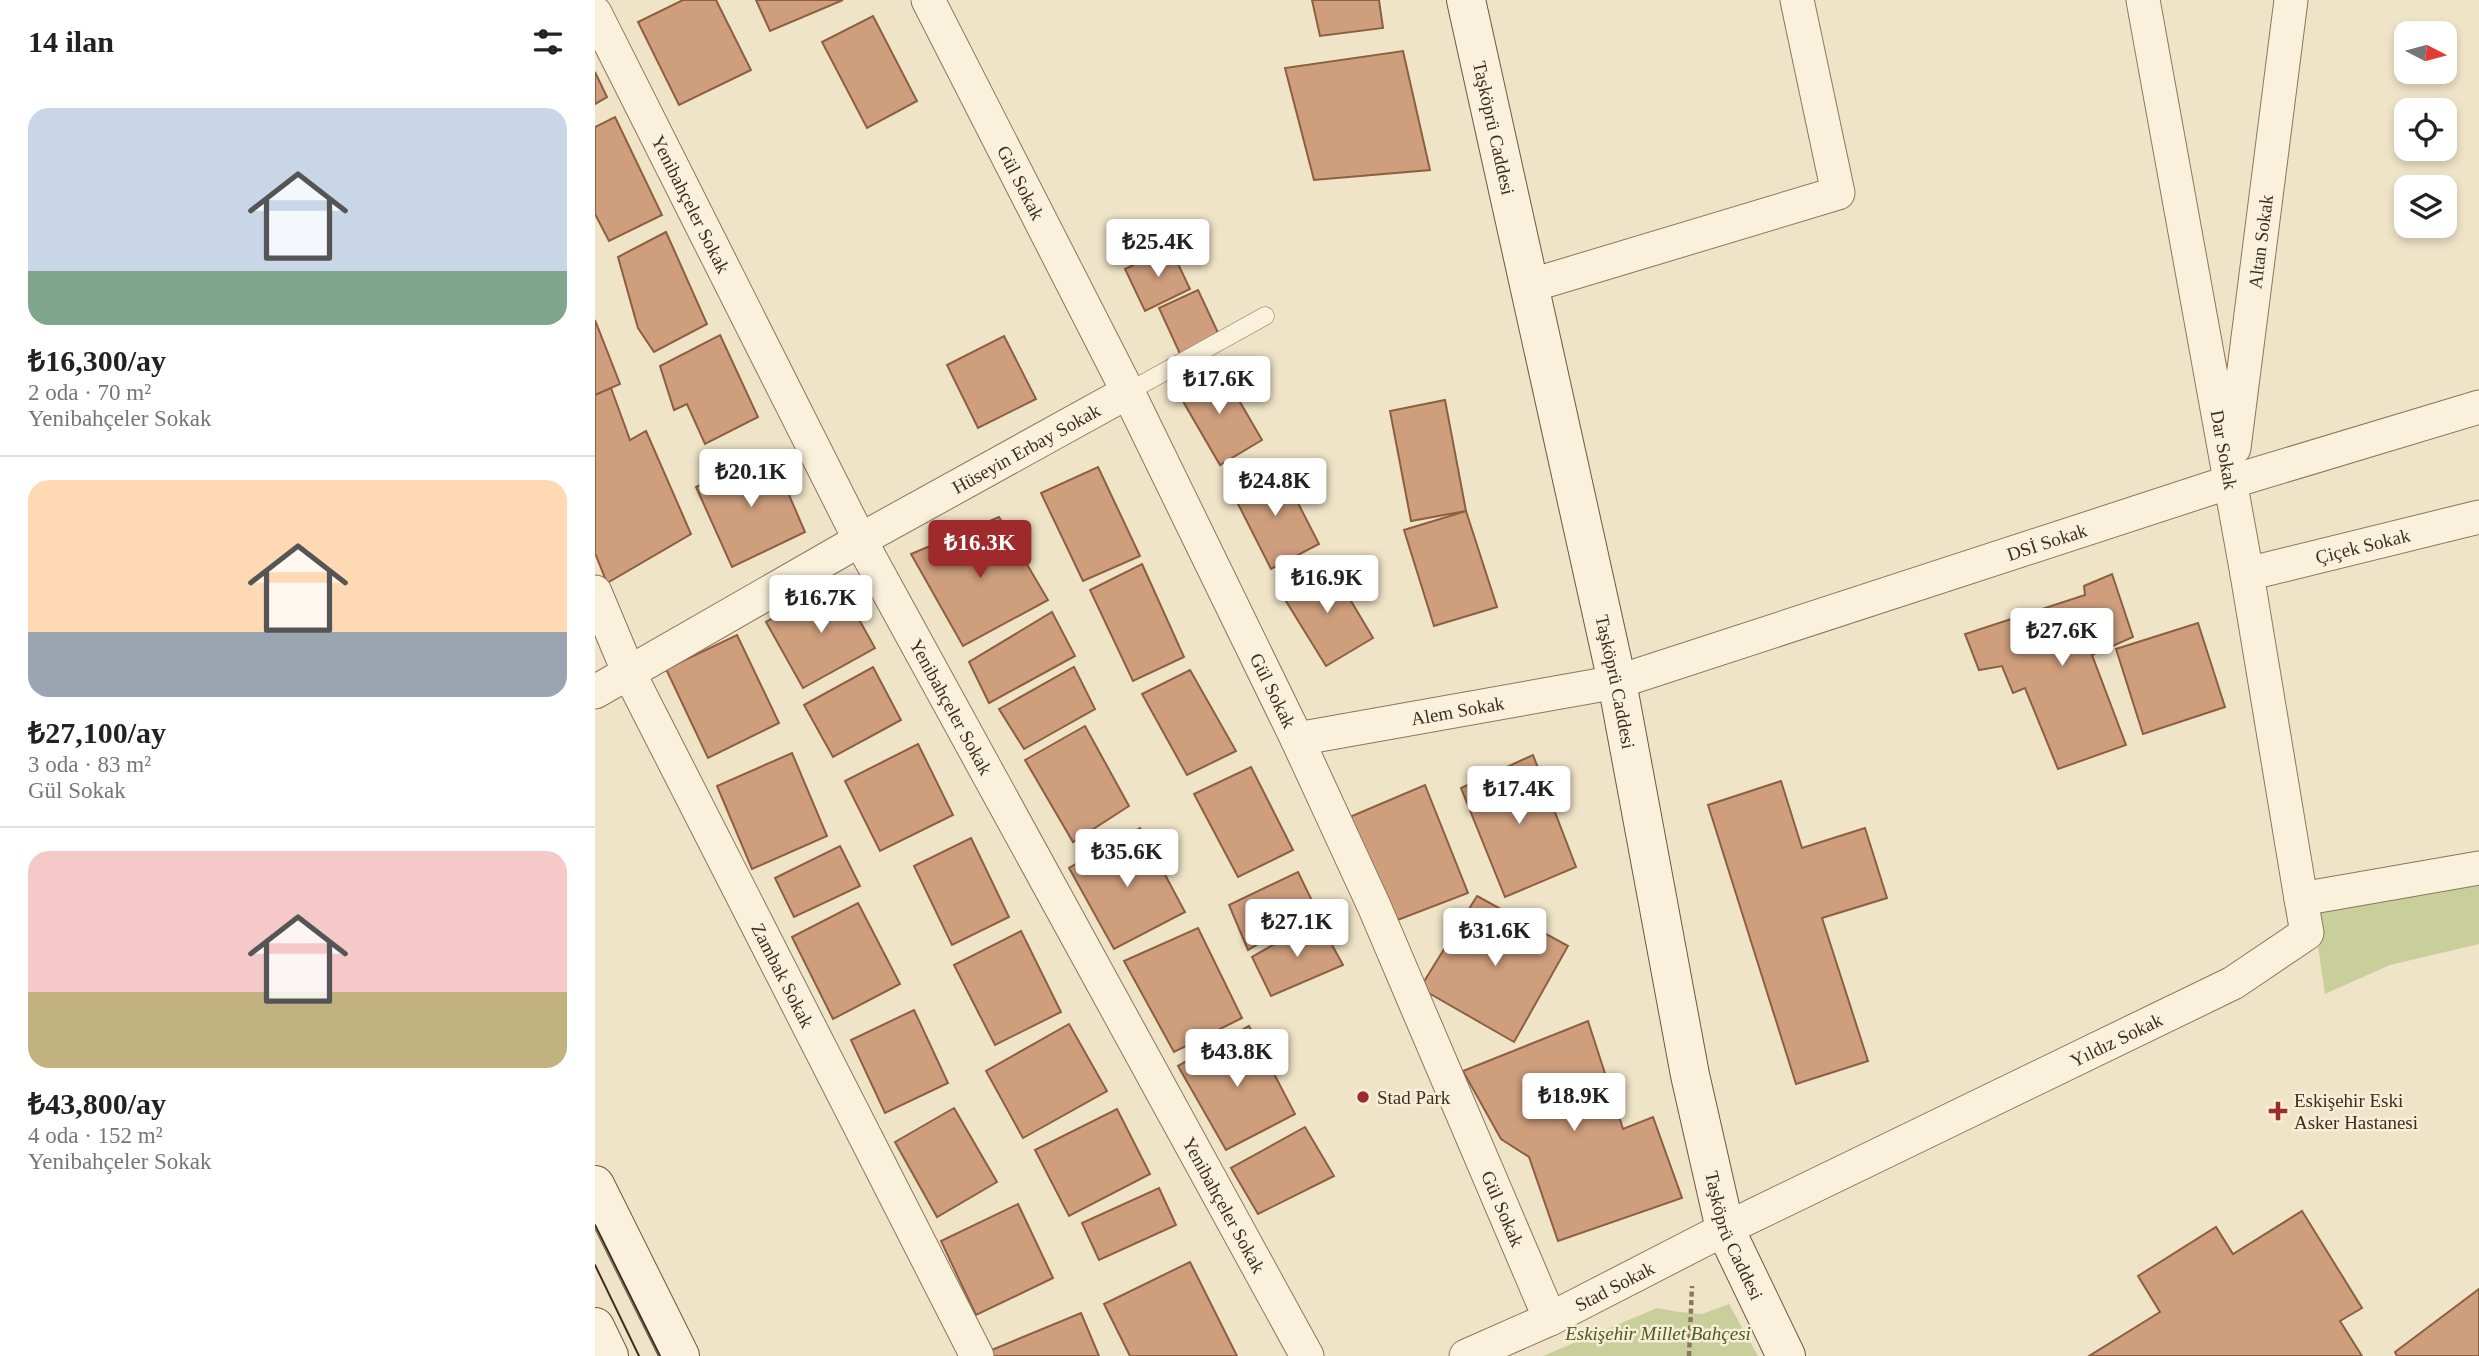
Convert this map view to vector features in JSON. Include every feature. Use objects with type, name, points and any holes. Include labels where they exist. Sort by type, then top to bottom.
[{"type":"main road","name":"Taşköprü Caddesi","points":[[1466,0],[1617,682],[1690,1075],[1725,1229],[1786,1356]]},
{"type":"main road","points":[[595,1185],[680,1356]]},
{"type":"main road","points":[[595,1327],[609,1356]]},
{"type":"street","name":"Gül Sokak","points":[[928,0],[1128,392],[1297,739],[1374,906],[1550,1319]]},
{"type":"street","points":[[1529,286],[1838,193],[1797,0]]},
{"type":"street","name":"Dar Sokak","points":[[2143,0],[2247,574],[2301,900]]},
{"type":"street","name":"Altan Sokak","points":[[2229,482],[2291,0]]},
{"type":"street","name":"Yenibahçeler Sokak","points":[[595,13],[860,540],[1307,1356]]},
{"type":"street","name":"Hüseyin Erbay Sokak","points":[[595,692],[860,540],[1128,392]]},
{"type":"street","name":"DSİ Sokak","points":[[1617,682],[2229,482],[2479,407]]},
{"type":"street","name":"Çiçek Sokak","points":[[2247,574],[2479,517]]},
{"type":"street","name":"Zambak Sokak","points":[[595,592],[628,671],[977,1356]]},
{"type":"street","name":"Alem Sokak","points":[[1297,739],[1617,682]]},
{"type":"street","points":[[2301,900],[2479,868]]},
{"type":"street","name":"Yıldız Sokak","points":[[1725,1229],[2234,983],[2307,933],[2301,900]]},
{"type":"street","name":"Stad Sokak","points":[[1466,1356],[1550,1319],[1725,1229]]},
{"type":"lane","points":[[1128,392],[1265,316]]},
{"type":"path","points":[[1689,1356],[1692,1286]]},
{"type":"green space","points":[[2479,880],[2479,944],[2390,965],[2325,994],[2312,906]]},
{"type":"green space","name":"Eskişehir Millet Bahçesi","points":[[1729,1304],[1758,1356],[1543,1356],[1657,1308],[1702,1314]]},
{"type":"building","points":[[683,0],[716,0],[751,70],[679,105],[638,22]]},
{"type":"building","points":[[756,0],[843,0],[770,31]]},
{"type":"building","points":[[1312,0],[1379,0],[1383,28],[1320,36]]},
{"type":"building","points":[[873,16],[917,101],[867,128],[822,42]]},
{"type":"building","points":[[1403,51],[1430,170],[1314,180],[1285,68]]},
{"type":"building","points":[[595,72],[607,97],[595,104]]},
{"type":"building","points":[[615,117],[662,215],[609,241],[595,214],[595,127]]},
{"type":"building","points":[[666,232],[707,324],[654,352],[638,328],[618,257]]},
{"type":"building","points":[[1170,247],[1190,289],[1145,311],[1125,269]]},
{"type":"building","points":[[1198,290],[1220,337],[1181,356],[1159,308]]},
{"type":"building","points":[[595,320],[620,384],[595,395]]},
{"type":"building","points":[[720,335],[758,417],[705,444],[687,404],[674,410],[660,366]]},
{"type":"building","points":[[1004,336],[1036,399],[978,428],[947,365]]},
{"type":"building","points":[[1219,366],[1262,440],[1220,465],[1177,391]]},
{"type":"building","points":[[611,388],[630,440],[646,431],[691,534],[607,583],[595,553],[595,395]]},
{"type":"building","points":[[1445,400],[1466,511],[1411,521],[1390,411]]},
{"type":"building","points":[[770,451],[805,532],[732,567],[696,487]]},
{"type":"building","points":[[1098,467],[1140,556],[1083,581],[1041,493]]},
{"type":"building","points":[[1280,468],[1319,544],[1271,569],[1232,492]]},
{"type":"building","points":[[1466,511],[1497,607],[1434,626],[1404,530]]},
{"type":"building","points":[[999,517],[1048,600],[963,646],[911,554]]},
{"type":"building","points":[[1142,564],[1184,657],[1133,681],[1090,590]]},
{"type":"building","points":[[1329,564],[1373,638],[1326,666],[1281,593]]},
{"type":"building","points":[[2112,574],[2133,637],[2092,655],[2126,745],[2058,769],[2025,688],[2013,693],[2002,666],[1979,670],[1965,634],[2085,595],[2084,586]]},
{"type":"building","points":[[838,582],[875,648],[803,688],[766,622]]},
{"type":"building","points":[[1052,612],[1075,656],[989,703],[969,662]]},
{"type":"building","points":[[2198,623],[2225,707],[2143,734],[2116,649]]},
{"type":"building","points":[[737,635],[779,723],[708,758],[666,669]]},
{"type":"building","points":[[873,667],[901,720],[833,757],[804,705]]},
{"type":"building","points":[[1074,667],[1095,709],[1024,749],[999,709]]},
{"type":"building","points":[[1190,670],[1236,751],[1187,775],[1142,694]]},
{"type":"building","points":[[1085,726],[1129,806],[1073,842],[1025,760]]},
{"type":"building","points":[[918,744],[953,815],[880,851],[845,781]]},
{"type":"building","points":[[792,753],[827,836],[752,869],[717,786]]},
{"type":"building","points":[[1533,755],[1576,867],[1505,897],[1461,788]]},
{"type":"building","points":[[1251,767],[1293,850],[1238,877],[1194,794]]},
{"type":"building","points":[[1781,781],[1802,848],[1865,828],[1887,898],[1822,918],[1868,1061],[1796,1084],[1708,805]]},
{"type":"building","points":[[1425,785],[1468,893],[1395,921],[1345,819]]},
{"type":"building","points":[[1140,828],[1185,912],[1114,949],[1069,868]]},
{"type":"building","points":[[971,838],[1009,917],[952,945],[914,866]]},
{"type":"building","points":[[840,846],[860,886],[794,917],[775,878]]},
{"type":"building","points":[[1298,872],[1316,909],[1248,950],[1229,905]]},
{"type":"building","points":[[1477,896],[1568,946],[1514,1042],[1420,988]]},
{"type":"building","points":[[858,903],[900,984],[833,1019],[792,937]]},
{"type":"building","points":[[1318,919],[1343,965],[1271,996],[1252,957]]},
{"type":"building","points":[[1198,928],[1242,1018],[1174,1052],[1124,961]]},
{"type":"building","points":[[1021,931],[1061,1012],[995,1045],[954,965]]},
{"type":"building","points":[[914,1010],[948,1083],[885,1113],[851,1040]]},
{"type":"building","points":[[1588,1021],[1623,1129],[1653,1117],[1682,1198],[1558,1241],[1529,1157],[1501,1139],[1463,1071]]},
{"type":"building","points":[[1069,1024],[1107,1091],[1023,1138],[986,1071]]},
{"type":"building","points":[[1249,1026],[1295,1114],[1226,1150],[1178,1066]]},
{"type":"building","points":[[954,1108],[997,1182],[937,1217],[895,1142]]},
{"type":"building","points":[[1117,1109],[1150,1174],[1069,1216],[1035,1150]]},
{"type":"building","points":[[1305,1127],[1334,1176],[1258,1214],[1231,1168]]},
{"type":"building","points":[[1159,1188],[1176,1225],[1099,1260],[1082,1223]]},
{"type":"building","points":[[1018,1204],[1053,1278],[976,1315],[941,1241]]},
{"type":"building","points":[[2302,1211],[2362,1308],[2340,1321],[2362,1356],[2089,1356],[2160,1312],[2138,1276],[2216,1227],[2233,1254]]},
{"type":"building","points":[[1190,1262],[1237,1356],[1130,1356],[1104,1304]]},
{"type":"building","points":[[2479,1289],[2479,1356],[2397,1356],[2395,1352]]},
{"type":"building","points":[[1081,1313],[1099,1356],[982,1354]]},
{"type":"tram line","points":[[595,1225],[660,1356]]},
{"type":"tram line","points":[[595,1265],[639,1356]]},
{"type":"place","name":"Stad Park","points":[[1363,1097]]},
{"type":"place","name":"Eskişehir Eski Asker Hastanesi","points":[[2278,1111]]}]
